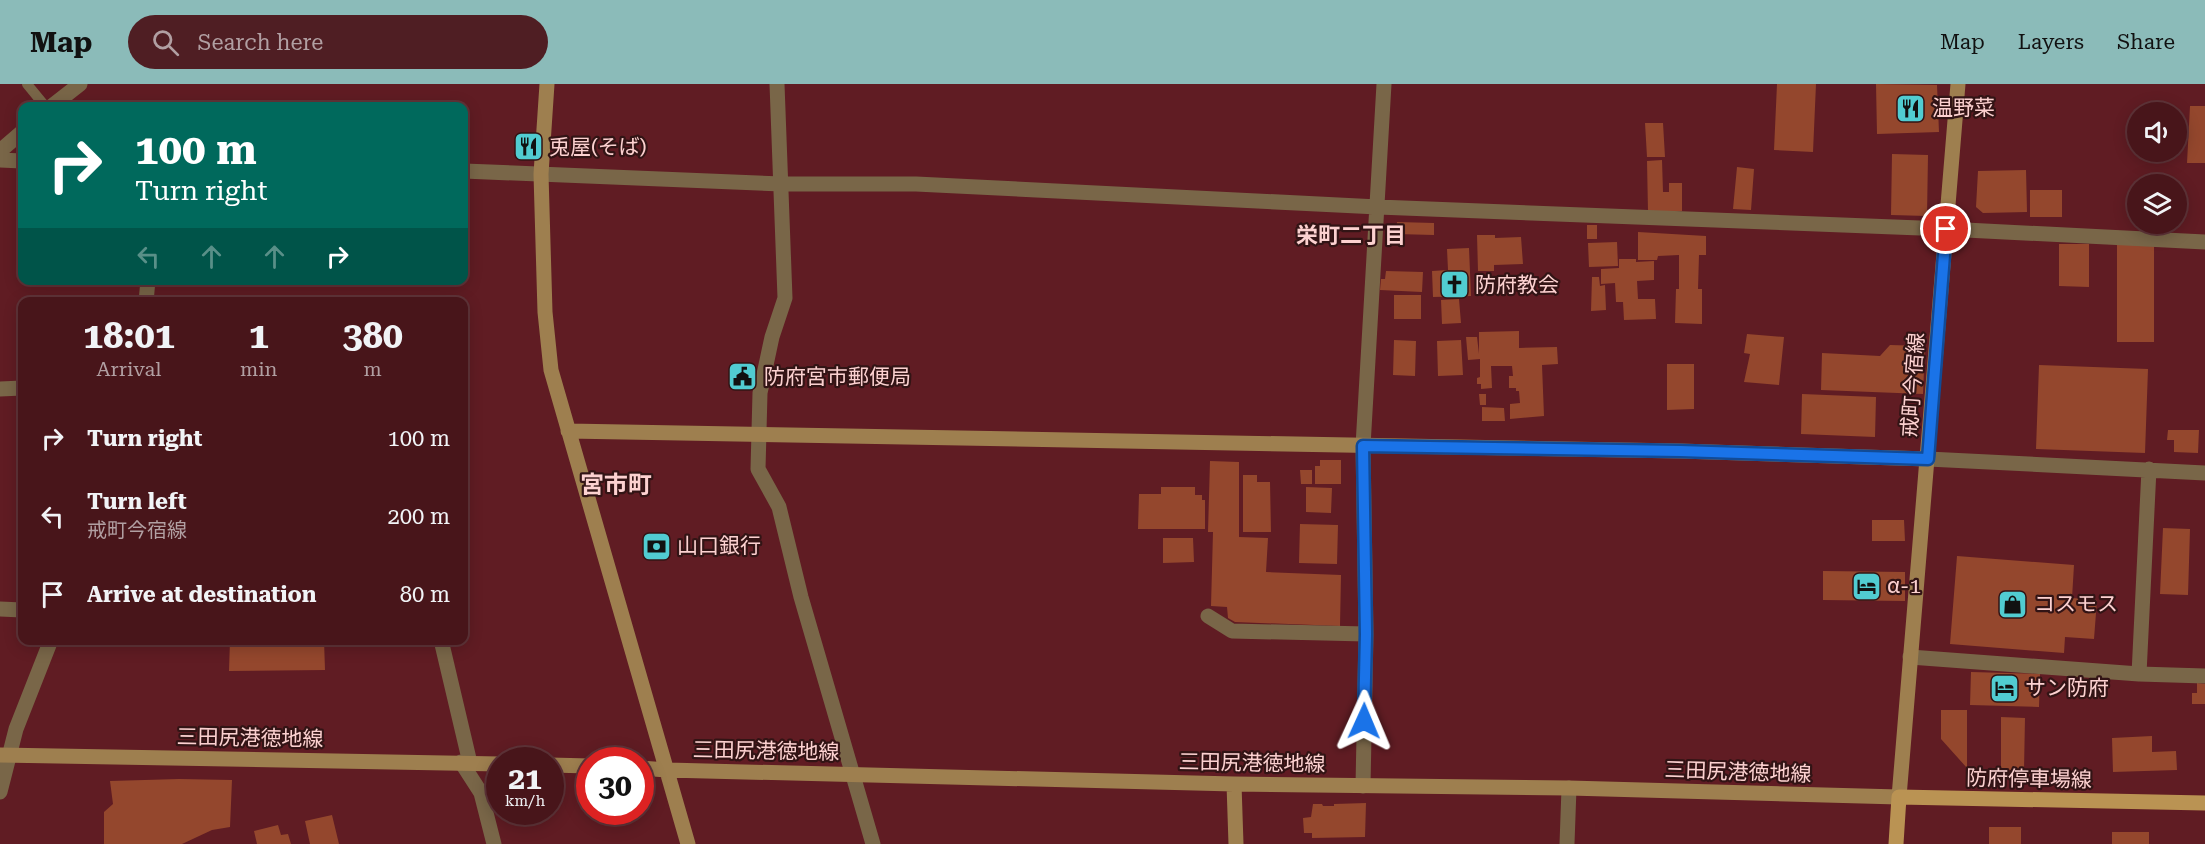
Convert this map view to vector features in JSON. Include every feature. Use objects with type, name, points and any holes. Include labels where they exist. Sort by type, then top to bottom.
[{"type":"main road","name":"防府停車場線","points":[[1899,797],[2205,803]]},
{"type":"main road","points":[[1896,844],[1899,797]]},
{"type":"street","points":[[57,102],[80,84]]},
{"type":"street","points":[[547,84],[542,174],[545,312],[551,370],[688,844]]},
{"type":"street","points":[[777,84],[785,298],[772,337],[760,393],[758,469],[778,507],[801,597],[873,844]]},
{"type":"street","points":[[1363,786],[1366,634],[1363,446],[1384,84]]},
{"type":"street","name":"戒町今宿線","points":[[1899,797],[1958,84]]},
{"type":"street","points":[[0,151],[18,135]]},
{"type":"street","points":[[0,160],[18,161]]},
{"type":"street","points":[[468,171],[782,184],[916,184],[1378,207],[1946,229],[2205,242]]},
{"type":"street","points":[[0,389],[18,388]]},
{"type":"street","points":[[568,431],[1680,451],[1928,459],[2205,473]]},
{"type":"street","points":[[2139,674],[2149,469]]},
{"type":"street","points":[[0,609],[18,610]]},
{"type":"street","points":[[1208,616],[1232,631],[1366,634]]},
{"type":"street","points":[[0,792],[6,755],[49,645]]},
{"type":"street","points":[[442,645],[465,763],[481,793],[494,844]]},
{"type":"street","points":[[1910,657],[2139,674],[2205,676]]},
{"type":"street","name":"三田尻港徳地線","points":[[6,755],[486,764]]},
{"type":"street","name":"三田尻港徳地線","points":[[654,769],[1234,784],[1569,788],[1899,797]]},
{"type":"street","points":[[1234,784],[1236,844]]},
{"type":"street","points":[[1567,844],[1569,788]]},
{"type":"lane","points":[[27,84],[42,102]]},
{"type":"building","points":[[1777,84],[1816,84],[1813,152],[1774,150]]},
{"type":"building","points":[[1876,84],[1937,85],[1939,132],[1877,134]]},
{"type":"building","points":[[2190,106],[2205,106],[2205,163],[2187,163]]},
{"type":"building","points":[[1645,123],[1663,123],[1665,157],[1647,157]]},
{"type":"building","points":[[1892,154],[1928,155],[1927,216],[1891,215]]},
{"type":"building","points":[[1662,160],[1663,192],[1669,192],[1669,183],[1682,183],[1682,211],[1648,212],[1647,161]]},
{"type":"building","points":[[1737,167],[1754,169],[1751,210],[1733,209]]},
{"type":"building","points":[[2026,170],[2027,212],[1983,213],[1976,207],[1978,171]]},
{"type":"building","points":[[2030,190],[2062,190],[2062,217],[2030,217]]},
{"type":"building","points":[[1397,222],[1434,223],[1434,235],[1396,234]]},
{"type":"building","points":[[1587,225],[1597,225],[1597,239],[1587,239]]},
{"type":"building","points":[[1638,232],[1706,236],[1706,255],[1699,255],[1698,289],[1702,289],[1702,324],[1675,323],[1676,289],[1679,289],[1679,255],[1658,256],[1657,260],[1638,260]]},
{"type":"building","points":[[1477,235],[1495,235],[1495,238],[1521,237],[1523,264],[1494,265],[1494,271],[1478,271]]},
{"type":"building","points":[[2117,241],[2154,241],[2154,342],[2117,342]]},
{"type":"building","points":[[1617,242],[1618,266],[1589,267],[1588,243]]},
{"type":"building","points":[[2059,244],[2089,244],[2089,287],[2059,286]]},
{"type":"building","points":[[1469,248],[1471,296],[1433,297],[1432,271],[1448,270],[1447,249]]},
{"type":"building","points":[[1619,259],[1636,259],[1636,262],[1654,261],[1654,280],[1637,281],[1638,299],[1655,299],[1656,319],[1624,320],[1623,302],[1616,302],[1615,283],[1601,284],[1601,269],[1619,268]]},
{"type":"building","points":[[1386,271],[1423,272],[1422,292],[1380,290],[1381,279],[1385,279]]},
{"type":"building","points":[[1592,277],[1599,277],[1600,286],[1605,285],[1606,310],[1591,311]]},
{"type":"building","points":[[1394,295],[1421,295],[1421,319],[1394,319]]},
{"type":"building","points":[[1459,299],[1461,323],[1442,324],[1441,300]]},
{"type":"building","points":[[1519,331],[1519,348],[1557,347],[1558,364],[1542,365],[1544,416],[1510,419],[1510,404],[1520,403],[1519,391],[1516,391],[1516,388],[1509,388],[1509,376],[1513,376],[1512,366],[1491,366],[1492,388],[1481,389],[1481,384],[1477,384],[1477,378],[1480,377],[1480,359],[1468,360],[1466,337],[1477,337],[1479,354],[1479,332]]},
{"type":"building","points":[[1747,334],[1784,337],[1779,385],[1744,382],[1750,354],[1744,353]]},
{"type":"building","points":[[1394,340],[1416,341],[1415,376],[1393,375]]},
{"type":"building","points":[[1461,340],[1463,375],[1438,376],[1437,341]]},
{"type":"building","points":[[1890,345],[1925,346],[1923,394],[1821,390],[1822,353],[1880,356]]},
{"type":"building","points":[[1667,364],[1694,364],[1694,409],[1667,410]]},
{"type":"building","points":[[2039,365],[2148,369],[2145,453],[2036,449]]},
{"type":"building","points":[[1479,394],[1486,394],[1486,405],[1480,405]]},
{"type":"building","points":[[1802,394],[1876,397],[1875,437],[1801,434]]},
{"type":"building","points":[[1482,407],[1504,408],[1505,421],[1482,421]]},
{"type":"building","points":[[2168,430],[2199,430],[2198,453],[2174,452],[2174,440],[2167,440]]},
{"type":"building","points":[[1320,460],[1341,460],[1341,484],[1315,484],[1315,466],[1320,466]]},
{"type":"building","points":[[1210,461],[1239,462],[1239,537],[1268,538],[1266,572],[1341,575],[1340,626],[1235,622],[1228,618],[1227,607],[1211,606],[1213,532],[1208,532]]},
{"type":"building","points":[[1300,470],[1312,470],[1312,484],[1301,484]]},
{"type":"building","points":[[1243,475],[1257,475],[1257,482],[1270,482],[1271,532],[1243,532]]},
{"type":"building","points":[[1161,487],[1195,487],[1195,495],[1202,495],[1202,500],[1205,500],[1205,529],[1138,529],[1139,494],[1161,494]]},
{"type":"building","points":[[1306,487],[1332,488],[1331,513],[1306,512]]},
{"type":"building","points":[[1872,520],[1904,520],[1905,541],[1872,541]]},
{"type":"building","points":[[1300,524],[1338,525],[1337,564],[1299,563]]},
{"type":"building","points":[[2163,528],[2190,529],[2188,595],[2160,594]]},
{"type":"building","points":[[1163,538],[1193,538],[1194,562],[1163,563]]},
{"type":"building","points":[[1957,556],[2074,565],[2072,598],[2097,600],[2094,639],[2065,637],[2064,653],[1950,644]]},
{"type":"building","points":[[1823,571],[1905,572],[1905,601],[1823,600]]},
{"type":"building","points":[[230,645],[324,645],[325,670],[229,671]]},
{"type":"building","points":[[1971,672],[2040,674],[2039,707],[1970,705]]},
{"type":"building","points":[[2197,683],[2205,684],[2205,704],[2192,704],[2192,693],[2197,693]]},
{"type":"building","points":[[1941,710],[1967,710],[1967,768],[1941,739]]},
{"type":"building","points":[[2001,717],[2025,718],[2024,770],[2001,770]]},
{"type":"building","points":[[2152,736],[2152,752],[2176,751],[2177,770],[2113,772],[2112,738]]},
{"type":"building","points":[[232,780],[230,827],[212,830],[182,844],[104,844],[104,812],[113,804],[110,781]]},
{"type":"building","points":[[1366,803],[1365,837],[1312,838],[1312,833],[1304,833],[1303,818],[1311,817],[1313,804],[1334,806],[1334,804]]},
{"type":"building","points":[[332,815],[339,844],[310,844],[305,821]]},
{"type":"building","points":[[278,825],[281,835],[288,834],[291,844],[257,844],[254,831]]},
{"type":"building","points":[[1989,827],[2021,827],[2021,844],[1989,844]]},
{"type":"building","points":[[2112,832],[2149,832],[2149,844],[2112,844]]},
{"type":"place","name":"温野菜","points":[[1911,108]]},
{"type":"place","name":"兎屋(そば)","points":[[528,147]]},
{"type":"place","name":"防府教会","points":[[1454,285]]},
{"type":"place","name":"防府宮市郵便局","points":[[743,377]]},
{"type":"place","name":"山口銀行","points":[[656,546]]},
{"type":"place","name":"α-1","points":[[1866,586]]},
{"type":"place","name":"コスモス","points":[[2013,604]]},
{"type":"place","name":"サン防府","points":[[2004,688]]},
{"type":"district","name":"栄町二丁目","points":[[1351,235]]},
{"type":"district","name":"宮市町","points":[[616,485]]},
{"type":"route","points":[[1364,721],[1366,634],[1363,446],[1680,451],[1928,459],[1946,229]]}]
